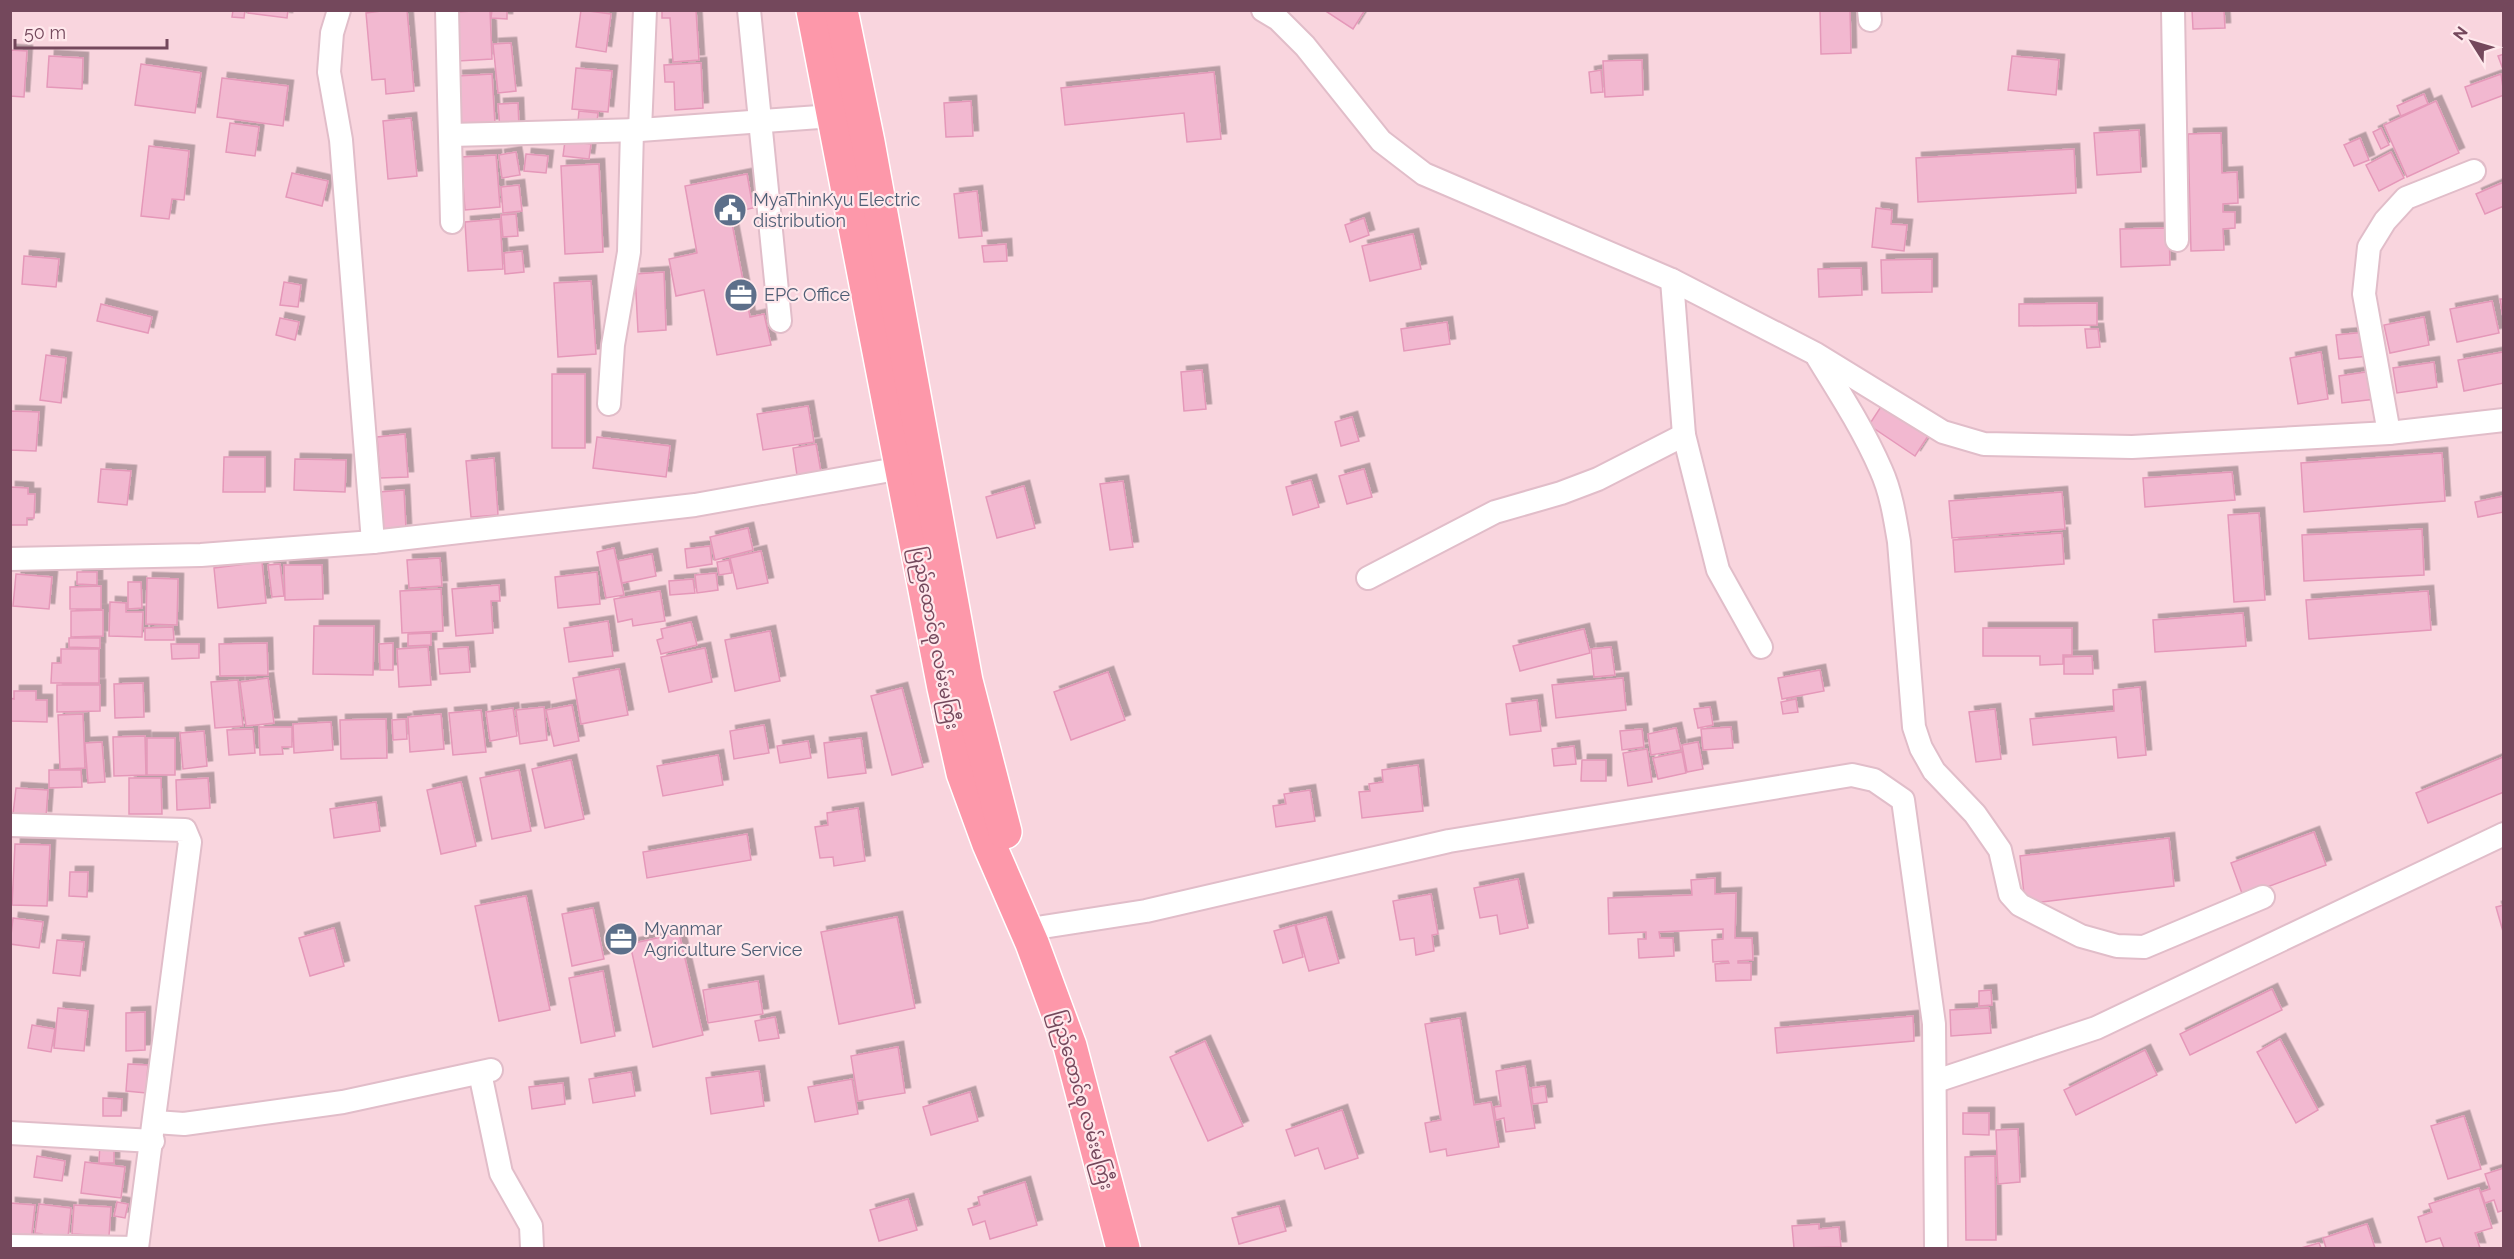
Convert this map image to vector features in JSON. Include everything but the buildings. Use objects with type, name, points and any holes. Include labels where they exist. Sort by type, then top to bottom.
[{"type":"main road","name":"ပြည်ထောင်စု လမ်းမကြီး","points":[[813,10],[944,688],[963,773],[989,844],[1032,943],[1070,1046],[1123,1248]]},
{"type":"main road","points":[[841,10],[868,142],[966,681],[1006,836],[1089,1034],[1123,1248]]},
{"type":"street","points":[[339,10],[332,33],[329,72],[341,140],[373,542]]},
{"type":"street","points":[[447,10],[452,222]]},
{"type":"street","points":[[609,404],[613,345],[629,252],[645,10]]},
{"type":"street","points":[[750,10],[780,321]]},
{"type":"street","points":[[1263,10],[1278,19],[1305,46],[1381,141],[1424,174],[1672,279],[1816,354],[1943,432],[1984,444],[2132,447],[2388,433],[2504,420]]},
{"type":"street","points":[[2173,10],[2178,240]]},
{"type":"street","points":[[450,135],[636,130],[833,116]]},
{"type":"street","points":[[2388,433],[2364,294],[2369,247],[2385,221],[2406,198],[2474,171]]},
{"type":"street","points":[[1672,279],[1684,435],[1718,570],[1761,647]]},
{"type":"street","points":[[1816,354],[1858,423],[1882,472],[1894,512],[1899,542],[1914,727],[1920,748],[1934,771],[1975,814],[2000,850],[2010,894],[2020,905],[2081,936],[2117,946],[2144,947],[2263,897]]},
{"type":"street","points":[[1368,578],[1494,512],[1561,493],[1598,479],[1684,435]]},
{"type":"street","points":[[10,559],[201,555],[373,542],[695,505],[902,468]]},
{"type":"street","points":[[1043,927],[1146,911],[1449,841],[1852,775],[1875,780],[1903,800],[1934,1024],[1941,1247]]},
{"type":"street","points":[[10,825],[185,830],[190,842],[137,1248],[10,1246]]},
{"type":"street","points":[[1936,1081],[2096,1028],[2504,834]]},
{"type":"street","points":[[10,1133],[154,1131],[184,1124],[343,1102],[486,1072],[501,1173],[531,1226],[532,1248]]},
{"type":"shaded area","points":[[11,11],[2503,11],[2503,1248],[11,1248]]},
{"type":"place","name":"MyaThinKyu Electric distribution","points":[[730,210]]},
{"type":"place","name":"EPC Office","points":[[741,295]]},
{"type":"place","name":"Myanmar Agriculture Service","points":[[621,939]]}]
